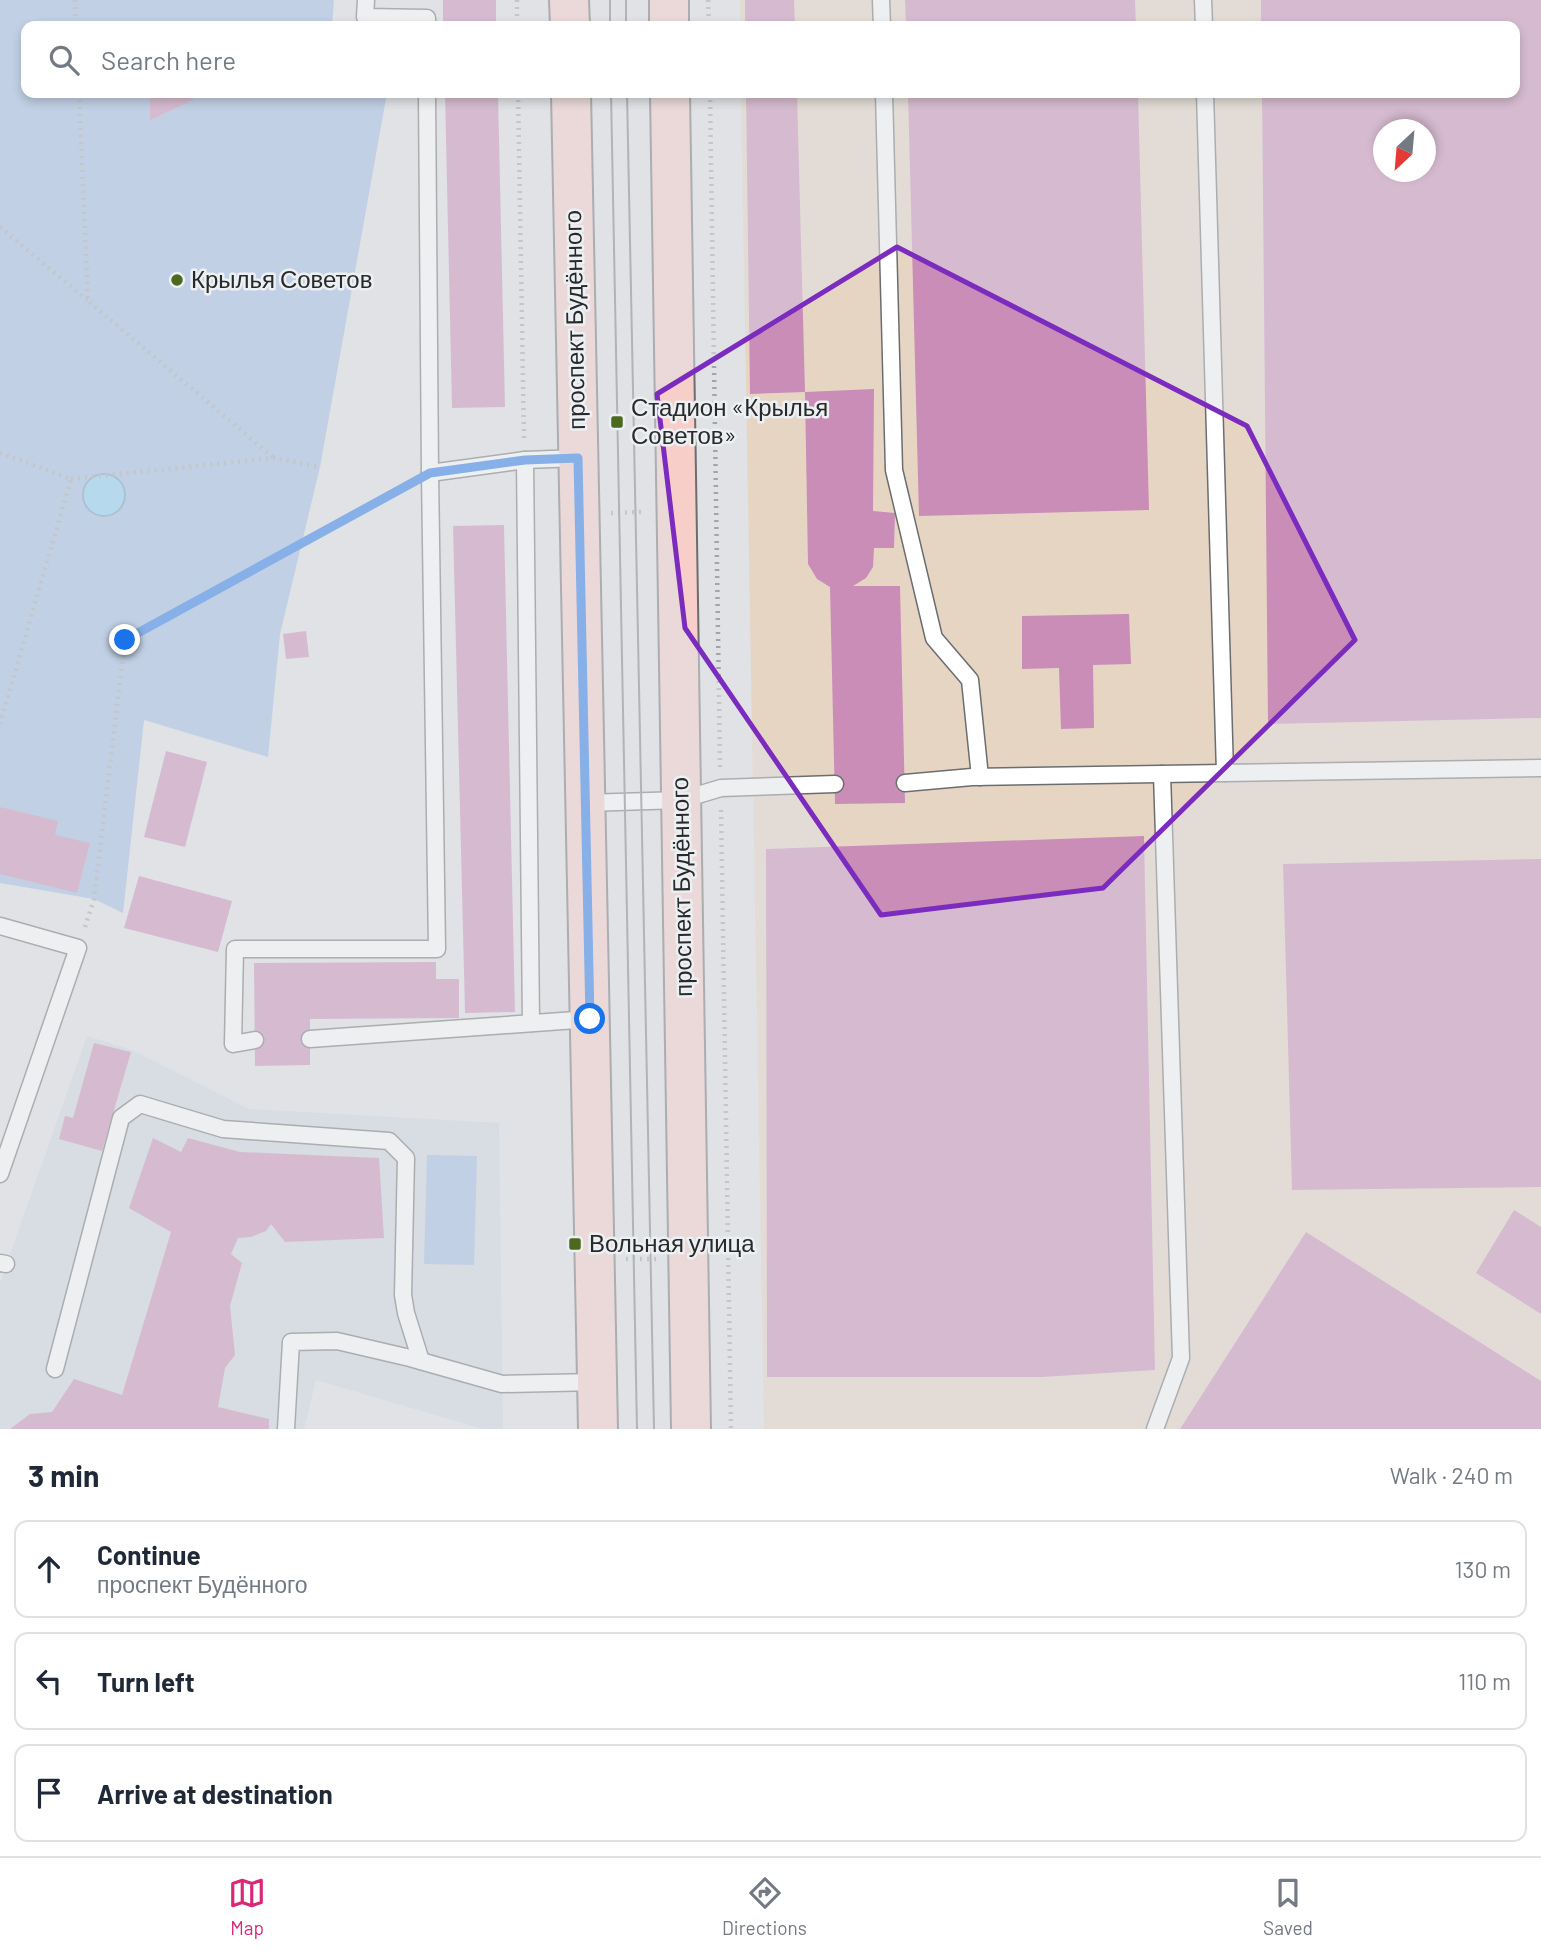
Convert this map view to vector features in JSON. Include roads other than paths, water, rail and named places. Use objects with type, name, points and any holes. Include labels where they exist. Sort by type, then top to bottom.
[{"type":"main road","points":[[569,0],[570,21]]},
{"type":"main road","points":[[668,0],[669,21]]},
{"type":"main road","name":"проспект Будённого","points":[[571,98],[598,1429]]},
{"type":"main road","name":"проспект Будённого","points":[[670,98],[691,1429]]},
{"type":"lane","points":[[366,0],[365,17],[427,18],[427,21]]},
{"type":"lane","points":[[881,0],[882,21]]},
{"type":"lane","points":[[1203,0],[1204,21]]},
{"type":"lane","points":[[255,1040],[233,1044],[235,949],[437,949],[427,98]]},
{"type":"lane","points":[[884,98],[894,470],[934,638],[970,680],[980,777]]},
{"type":"lane","points":[[1205,98],[1225,773]]},
{"type":"lane","points":[[430,473],[525,460],[578,458]]},
{"type":"lane","points":[[525,460],[531,1023]]},
{"type":"lane","points":[[905,783],[980,777],[1541,768]]},
{"type":"lane","points":[[1155,1429],[1181,1358],[1162,774]]},
{"type":"lane","points":[[586,803],[681,800],[721,788],[835,784]]},
{"type":"lane","points":[[0,926],[78,948],[0,1174]]},
{"type":"lane","points":[[310,1039],[590,1019]]},
{"type":"lane","points":[[55,1369],[121,1118],[140,1104],[223,1129],[389,1141],[405,1158],[403,1295],[421,1361]]},
{"type":"lane","points":[[286,1429],[291,1342],[337,1341],[502,1384],[597,1382]]},
{"type":"tram line","points":[[610,0],[610,21]]},
{"type":"tram line","points":[[626,0],[626,21]]},
{"type":"tram line","points":[[611,98],[637,1429]]},
{"type":"tram line","points":[[627,98],[654,1429]]},
{"type":"place","name":"Крылья Советов","points":[[177,280]]},
{"type":"place","name":"Стадион «Крылья Советов»","points":[[617,422]]},
{"type":"place","name":"Вольная улица","points":[[575,1244]]}]
